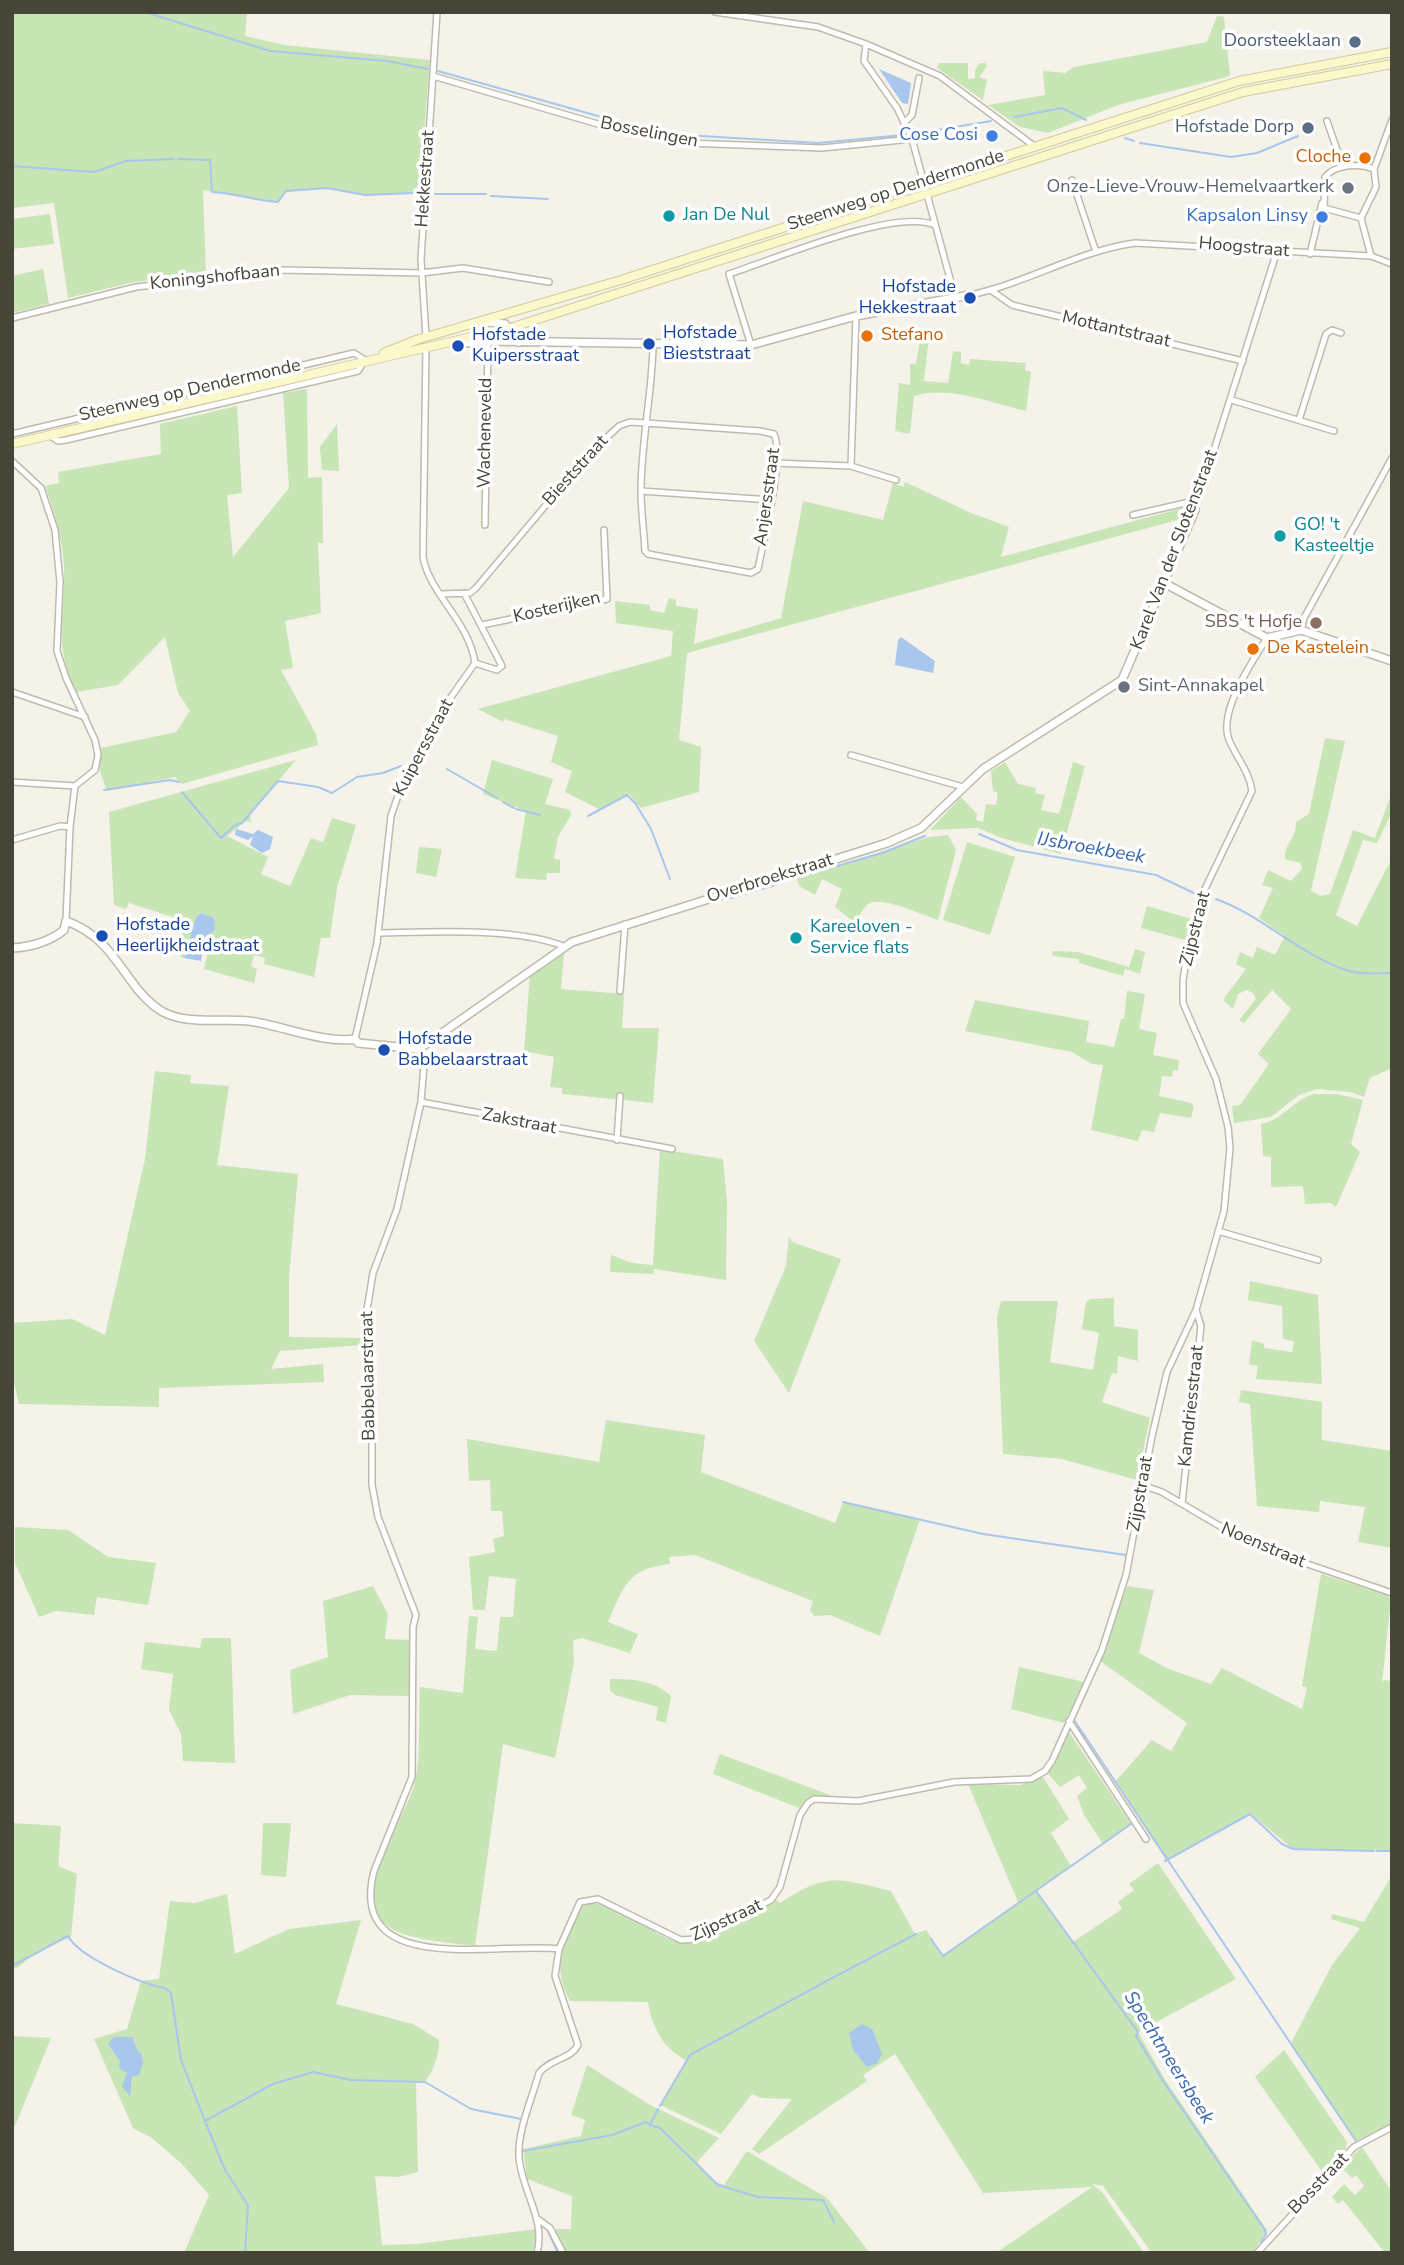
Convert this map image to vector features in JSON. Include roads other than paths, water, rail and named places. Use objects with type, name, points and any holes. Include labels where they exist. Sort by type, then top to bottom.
[{"type":"main road","name":"Steenweg op Dendermonde","points":[[12,444],[227,397],[365,360],[1239,81],[1392,51]]},
{"type":"main road","name":"Steenweg op Dendermonde","points":[[426,342],[436,345],[510,328],[1243,92],[1390,63]]},
{"type":"street","name":"Hekkestraat","points":[[426,342],[421,274],[437,12]]},
{"type":"street","points":[[715,12],[818,27],[924,68],[940,76],[1034,146]]},
{"type":"street","points":[[866,44],[864,54],[867,66],[887,90],[912,139],[955,297]]},
{"type":"street","name":"Bosselingen","points":[[433,76],[615,129],[687,143],[822,148],[912,139]]},
{"type":"street","points":[[905,121],[912,116],[919,78]]},
{"type":"street","points":[[1371,256],[1361,218],[1376,187],[1376,166],[1392,120]]},
{"type":"street","points":[[1327,121],[1343,167]]},
{"type":"street","points":[[1310,254],[1325,177],[1343,167],[1376,166]]},
{"type":"street","points":[[1072,180],[1096,252]]},
{"type":"street","points":[[1322,203],[1330,211],[1361,218]]},
{"type":"street","points":[[751,345],[729,274],[878,225],[915,219],[935,225]]},
{"type":"street","name":"Hoogstraat","points":[[970,295],[992,290],[1120,245],[1161,243],[1371,256],[1392,264]]},
{"type":"street","name":"Karel Van der Slotenstraat","points":[[914,832],[932,820],[963,787],[995,761],[1122,680],[1195,510],[1277,251]]},
{"type":"street","name":"Koningshofbaan","points":[[12,318],[136,287],[283,270],[421,274],[471,268],[549,282]]},
{"type":"street","name":"Mottantstraat","points":[[992,290],[1012,305],[1243,361]]},
{"type":"street","name":"Steenweg op Dendermonde","points":[[436,345],[488,341],[653,346],[751,345],[856,316],[970,295]]},
{"type":"street","points":[[851,467],[856,316]]},
{"type":"street","points":[[484,322],[500,321],[510,328],[519,342]]},
{"type":"street","points":[[1299,421],[1326,334],[1332,330],[1341,333]]},
{"type":"street","name":"Wacheneveld","points":[[485,525],[488,341]]},
{"type":"street","points":[[426,342],[423,557],[427,575],[442,594],[468,640],[475,663],[497,670],[502,666],[464,593],[442,594]]},
{"type":"street","points":[[646,423],[652,392],[653,346]]},
{"type":"street","name":"Steenweg op Dendermonde","points":[[12,434],[354,353],[365,360]]},
{"type":"street","points":[[1231,400],[1334,430]]},
{"type":"street","name":"Bieststraat","points":[[464,593],[472,592],[488,576],[562,485],[614,430],[627,422],[646,423]]},
{"type":"street","name":"Anjersstraat","points":[[646,423],[770,433],[776,436],[775,463],[758,569],[751,573],[648,554],[641,491],[646,423]]},
{"type":"street","name":"Steenweg op Dendermonde","points":[[12,434],[29,440]]},
{"type":"street","points":[[1301,630],[1304,618],[1392,458]]},
{"type":"street","points":[[12,461],[41,488],[55,530],[60,582],[57,651],[95,740],[98,755],[95,770],[75,786],[12,782]]},
{"type":"street","points":[[775,463],[851,467],[897,480]]},
{"type":"street","points":[[641,491],[771,500]]},
{"type":"street","points":[[1133,515],[1198,500]]},
{"type":"street","name":"Kosterijken","points":[[482,625],[607,599],[604,530]]},
{"type":"street","points":[[1164,583],[1267,638],[1301,630],[1392,661]]},
{"type":"street","name":"Zijpstraat","points":[[559,1949],[577,1905],[590,1898],[681,1940],[695,1939],[763,1906],[776,1894],[800,1815],[808,1803],[824,1798],[858,1801],[954,1782],[1031,1779],[1045,1771],[1052,1761],[1102,1650],[1126,1575],[1142,1485],[1167,1372],[1196,1310],[1218,1231],[1228,1178],[1228,1127],[1216,1079],[1183,1003],[1184,980],[1189,942],[1203,893],[1252,791],[1250,775],[1228,740],[1226,727],[1235,694],[1267,638]]},
{"type":"street","name":"Kuipersstraat","points":[[355,1039],[378,933],[391,816],[396,797],[430,739],[444,706],[475,663]]},
{"type":"street","points":[[12,692],[85,717]]},
{"type":"street","points":[[851,755],[963,787]]},
{"type":"street","points":[[12,948],[41,943],[64,930],[75,786]]},
{"type":"street","points":[[12,839],[60,826],[70,827]]},
{"type":"street","name":"Overbroekstraat","points":[[419,1049],[563,946],[625,923],[815,866],[914,832]]},
{"type":"street","points":[[66,921],[97,938],[164,1012],[186,1018],[247,1021],[325,1037],[355,1039],[358,1043],[419,1049]]},
{"type":"street","points":[[620,991],[625,923]]},
{"type":"street","points":[[378,933],[475,933],[563,946]]},
{"type":"street","name":"Babbelaarstraat","points":[[419,1049],[424,1064],[421,1102],[397,1209],[373,1273],[365,1322],[372,1399],[372,1485],[378,1517],[416,1615],[413,1627],[412,1777],[374,1871],[370,1886],[370,1910],[383,1929],[396,1937],[445,1950],[559,1949]]},
{"type":"street","points":[[617,1140],[620,1096]]},
{"type":"street","name":"Zakstraat","points":[[421,1102],[672,1149]]},
{"type":"street","points":[[1218,1231],[1318,1260]]},
{"type":"street","name":"Kamdriesstraat","points":[[1182,1503],[1201,1326],[1196,1310]]},
{"type":"street","name":"Noenstraat","points":[[1142,1485],[1182,1503],[1252,1545],[1391,1594]]},
{"type":"street","points":[[1069,1721],[1146,1839]]},
{"type":"street","points":[[537,2253],[541,2236],[539,2220],[523,2182],[520,2141],[539,2073],[545,2065],[573,2054],[578,2045],[556,1986],[555,1967],[559,1949]]},
{"type":"street","name":"Bosstraat","points":[[1257,2253],[1354,2147],[1392,2127]]},
{"type":"street","points":[[539,2220],[550,2228],[563,2253]]},
{"type":"water","points":[[879,69],[911,83],[908,104],[902,103]]},
{"type":"water","points":[[901,637],[935,661],[933,673],[895,665],[898,640]]},
{"type":"water","points":[[236,829],[253,834],[258,830],[273,837],[270,849],[262,853],[250,845],[253,836],[248,840],[235,835]]},
{"type":"water","points":[[201,913],[214,918],[215,930],[205,937],[201,961],[184,958],[196,917]]},
{"type":"water","points":[[862,2024],[872,2029],[882,2054],[877,2063],[867,2067],[853,2050],[849,2033]]},
{"type":"water","points":[[114,2037],[132,2037],[138,2052],[141,2053],[143,2062],[139,2075],[132,2077],[130,2096],[122,2086],[127,2073],[119,2068],[120,2061],[108,2044]]},
{"type":"waterway","points":[[145,12],[270,51],[387,61],[428,69]]},
{"type":"waterway","points":[[438,71],[605,118],[684,135],[818,143],[903,135]]},
{"type":"waterway","points":[[1014,117],[1062,108],[1086,120]]},
{"type":"waterway","points":[[919,133],[991,121]]},
{"type":"waterway","points":[[1140,143],[1231,157],[1257,153],[1298,136]]},
{"type":"waterway","points":[[1125,138],[1134,141]]},
{"type":"waterway","points":[[12,166],[94,172],[126,161],[174,159]]},
{"type":"waterway","points":[[178,159],[210,160],[212,192],[262,200],[278,202],[286,191],[327,188],[365,195],[413,193]]},
{"type":"waterway","points":[[435,194],[486,194]]},
{"type":"waterway","points":[[491,196],[548,199]]},
{"type":"waterway","name":"IJsbroekbeek","points":[[182,792],[221,838],[234,826],[242,823],[278,781],[318,787],[332,793],[357,777],[383,773],[401,766]]},
{"type":"waterway","name":"IJsbroekbeek","points":[[447,769],[497,798]]},
{"type":"waterway","name":"IJsbroekbeek","points":[[104,790],[170,780],[179,782]]},
{"type":"waterway","name":"IJsbroekbeek","points":[[588,816],[627,795],[637,805]]},
{"type":"waterway","name":"IJsbroekbeek","points":[[503,802],[514,808]]},
{"type":"waterway","name":"IJsbroekbeek","points":[[637,806],[651,829],[670,879]]},
{"type":"waterway","name":"IJsbroekbeek","points":[[516,809],[540,815]]},
{"type":"waterway","name":"IJsbroekbeek","points":[[979,834],[1017,850],[1156,875],[1196,894]]},
{"type":"waterway","name":"IJsbroekbeek","points":[[809,874],[882,853],[925,836]]},
{"type":"waterway","name":"IJsbroekbeek","points":[[728,899],[778,884]]},
{"type":"waterway","name":"IJsbroekbeek","points":[[1216,899],[1250,915],[1331,964],[1359,973],[1392,973]]},
{"type":"waterway","points":[[843,1502],[983,1534],[1126,1555]]},
{"type":"waterway","points":[[1074,1720],[1356,2141]]},
{"type":"waterway","points":[[1165,1861],[1250,1814],[1282,1844],[1293,1849],[1374,1851]]},
{"type":"waterway","points":[[931,1939],[943,1956],[1131,1824]]},
{"type":"waterway","points":[[1377,1851],[1392,1851]]},
{"type":"waterway","name":"Spechtmeersbeek","points":[[1036,1891],[1138,2032],[1136,2036],[1163,2081],[1265,2230],[1266,2234],[1261,2242]]},
{"type":"waterway","points":[[836,1976],[916,1934]]},
{"type":"waterway","name":"Spechtmeersbeek","points":[[12,1965],[68,1936],[74,1944],[97,1961],[141,1981],[165,1988],[171,1993],[181,2060],[205,2121],[273,2084],[313,2072],[351,2080],[425,2082],[471,2109],[521,2119]]},
{"type":"waterway","points":[[660,2106],[690,2055],[836,1976]]},
{"type":"waterway","points":[[523,2151],[612,2135],[646,2122],[650,2125],[658,2109]]},
{"type":"waterway","points":[[205,2121],[225,2170],[248,2205],[245,2253]]},
{"type":"waterway","points":[[650,2125],[660,2128],[718,2185],[758,2197],[823,2200],[834,2222]]},
{"type":"waterway","points":[[547,2229],[558,2253]]},
{"type":"place","name":"Doorsteeklaan","points":[[1355,42]]},
{"type":"place","name":"Hofstade Dorp","points":[[1308,128]]},
{"type":"place","name":"Cose Cosi","points":[[992,136]]},
{"type":"place","name":"Cloche","points":[[1365,158]]},
{"type":"place","name":"Onze-Lieve-Vrouw-Hemelvaartkerk","points":[[1348,188]]},
{"type":"place","name":"Jan De Nul","points":[[669,216]]},
{"type":"place","name":"Kapsalon Linsy","points":[[1322,217]]},
{"type":"place","name":"Hofstade Hekkestraat","points":[[970,298]]},
{"type":"place","name":"Stefano","points":[[867,336]]},
{"type":"place","name":"Hofstade Bieststraat","points":[[649,344]]},
{"type":"place","name":"Hofstade Kuipersstraat","points":[[458,346]]},
{"type":"place","name":"GO! 't Kasteeltje","points":[[1280,536]]},
{"type":"place","name":"SBS 't Hofje","points":[[1316,623]]},
{"type":"place","name":"De Kastelein","points":[[1253,649]]},
{"type":"place","name":"Sint-Annakapel","points":[[1124,687]]},
{"type":"place","name":"Hofstade Heerlijkheidstraat","points":[[102,936]]},
{"type":"place","name":"Kareeloven - Service flats","points":[[796,938]]},
{"type":"place","name":"Hofstade Babbelaarstraat","points":[[384,1050]]}]
